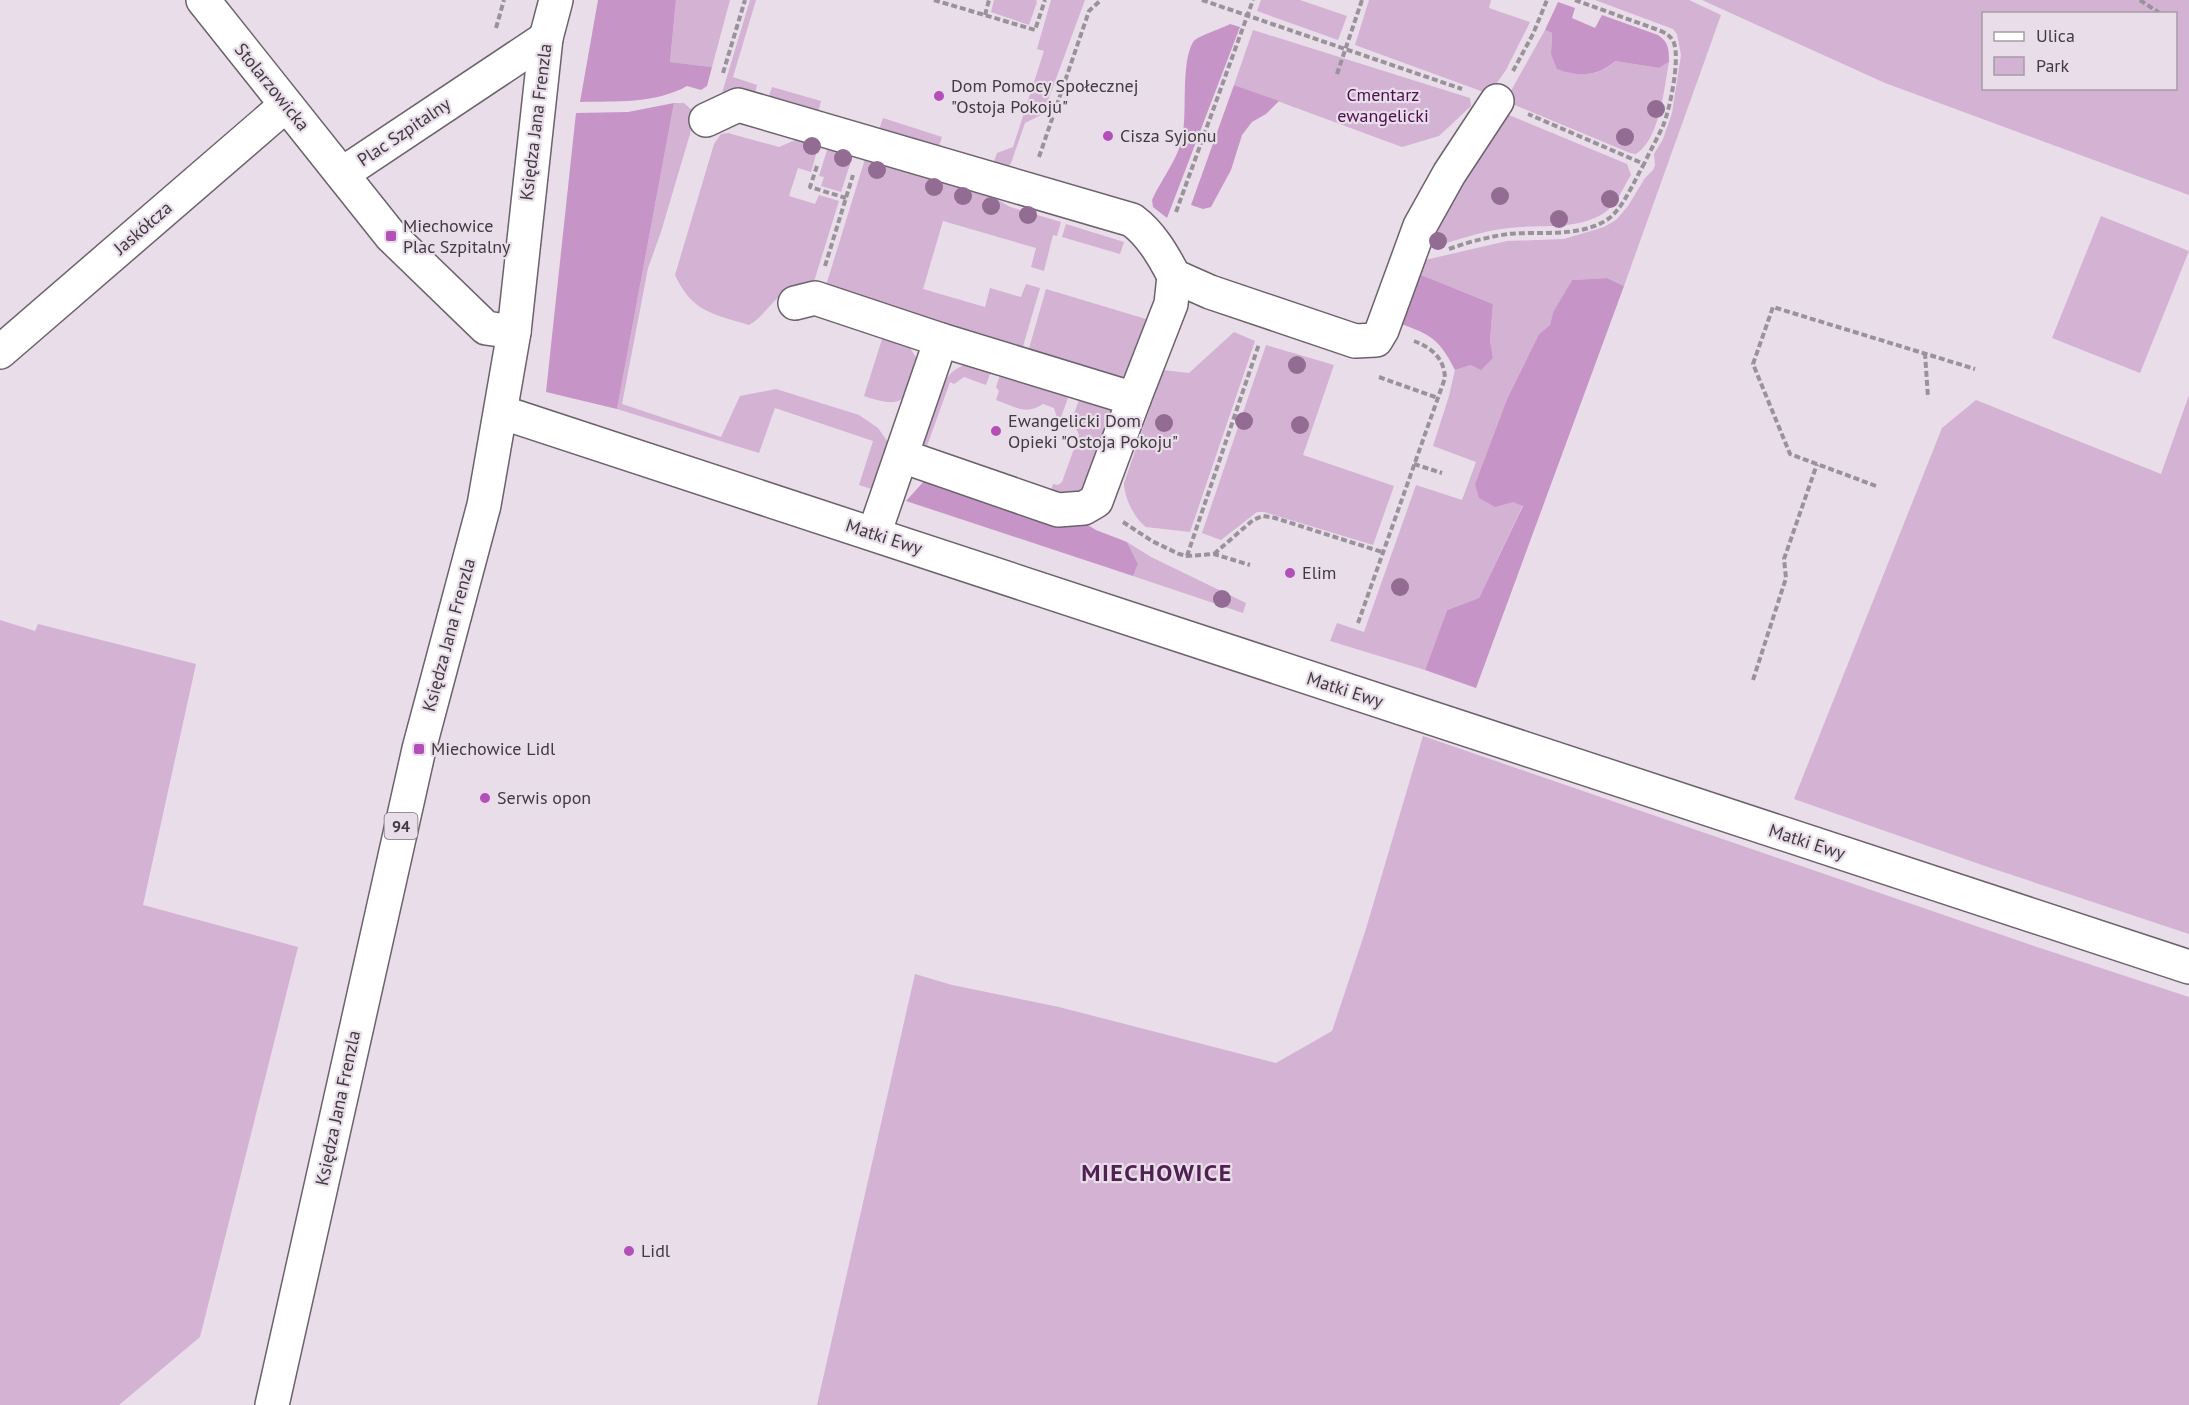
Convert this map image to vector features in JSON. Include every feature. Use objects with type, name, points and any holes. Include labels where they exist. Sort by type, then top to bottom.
[{"type":"street","name":"Stolarzowicka","points":[[203,0],[342,174]]},
{"type":"street","name":"Księdza Jana Frenzla","points":[[272,1405],[418,749],[484,505],[514,332],[546,38],[556,0]]},
{"type":"street","name":"Plac Szpitalny","points":[[514,332],[486,328],[390,236],[342,174],[546,38]]},
{"type":"street","points":[[706,120],[738,105],[1132,220],[1142,229],[1167,264],[1210,292],[1355,341],[1376,340],[1382,330],[1420,226],[1449,174],[1497,101]]},
{"type":"street","name":"Jaskółcza","points":[[0,352],[286,105]]},
{"type":"street","points":[[902,456],[1058,510],[1084,508],[1096,501],[1171,304],[1167,264]]},
{"type":"street","points":[[805,300],[1134,399]]},
{"type":"street","points":[[874,534],[941,340]]},
{"type":"street","name":"Matki Ewy","points":[[501,412],[2189,968]]},
{"type":"path","points":[[738,105],[716,97],[745,0]]},
{"type":"path","points":[[934,0],[1035,30],[1045,0]]},
{"type":"path","points":[[984,15],[989,0]]},
{"type":"path","points":[[1028,189],[1089,11],[1101,0]]},
{"type":"path","points":[[1167,264],[1253,0]]},
{"type":"path","points":[[1337,74],[1362,0]]},
{"type":"path","points":[[1497,101],[1533,34],[1547,0]]},
{"type":"path","points":[[1575,0],[1670,35],[1675,45],[1676,56],[1668,110],[1644,164]]},
{"type":"path","points":[[2140,0],[2158,12]]},
{"type":"path","points":[[828,130],[810,187],[846,198]]},
{"type":"path","points":[[805,300],[846,198],[864,141]]},
{"type":"path","points":[[1876,486],[1790,454],[1753,364],[1773,307],[1975,369]]},
{"type":"path","points":[[1187,556],[1270,312]]},
{"type":"path","points":[[1358,623],[1445,378],[1444,368],[1434,351],[1424,345],[1382,330]]},
{"type":"path","points":[[1925,354],[1928,398]]},
{"type":"path","points":[[1414,464],[1442,473]]},
{"type":"path","points":[[1753,680],[1786,578],[1784,559],[1817,464]]},
{"type":"path","points":[[1096,501],[1152,541],[1187,556],[1214,554],[1250,565]]},
{"type":"path","points":[[1214,554],[1253,520],[1263,516],[1382,552]]},
{"type":"green space","points":[[676,0],[730,0],[712,67],[670,62]]},
{"type":"green space","points":[[750,0],[756,0],[733,77],[757,85],[754,97],[731,90],[722,93]]},
{"type":"green space","points":[[994,0],[1036,0],[1037,2],[1029,25],[991,12]]},
{"type":"green space","points":[[1051,0],[1085,0],[1043,114],[1025,123],[1011,163],[1005,170],[991,170],[997,153],[1013,147],[1044,51],[1037,49]]},
{"type":"green space","points":[[1261,0],[1300,0],[1347,16],[1338,40],[1257,11]]},
{"type":"green space","points":[[1369,0],[1491,0],[1489,8],[1530,22],[1506,70],[1489,94],[1355,45]]},
{"type":"green space","points":[[1595,0],[1689,0],[1721,15],[1624,286],[1607,278],[1572,280],[1553,312],[1550,325],[1539,334],[1507,399],[1475,484],[1523,505],[1479,598],[1447,610],[1425,670],[1330,641],[1337,623],[1364,632],[1416,485],[1462,500],[1476,462],[1433,446],[1455,370],[1493,358],[1490,340],[1493,304],[1409,270],[1412,263],[1507,241],[1564,239],[1604,227],[1616,220],[1653,170],[1654,154],[1663,139],[1672,113],[1681,55],[1677,34],[1673,29]]},
{"type":"green space","points":[[1702,0],[2189,0],[2189,195],[1885,83]]},
{"type":"green space","name":"Cmentarz ewangelicki","points":[[1253,30],[1470,98],[1471,106],[1439,136],[1402,147],[1234,85]]},
{"type":"green space","points":[[1545,30],[1552,33],[1551,54],[1567,72],[1581,74],[1599,72],[1615,61],[1659,68],[1669,62],[1656,125],[1651,137],[1636,154],[1510,103],[1508,96]]},
{"type":"green space","points":[[772,87],[821,101],[817,116],[767,102]]},
{"type":"green space","points":[[674,103],[684,103],[694,112],[690,134],[648,268],[622,404],[721,437],[740,396],[776,389],[859,415],[878,428],[890,445],[875,490],[859,485],[873,441],[775,408],[759,453],[617,409]]},
{"type":"green space","points":[[1504,113],[1627,164],[1631,175],[1619,196],[1609,210],[1593,219],[1570,225],[1521,227],[1475,234],[1419,251]]},
{"type":"green space","points":[[883,118],[942,137],[937,152],[878,133]]},
{"type":"green space","points":[[728,133],[779,147],[800,138],[819,144],[811,172],[798,168],[789,196],[815,204],[819,195],[839,201],[812,288],[801,286],[784,292],[757,320],[749,325],[714,314],[696,304],[675,275],[714,144],[721,134]]},
{"type":"green space","points":[[828,147],[853,155],[841,192],[821,186],[824,177],[819,176]]},
{"type":"green space","points":[[865,159],[990,195],[1010,207],[1061,222],[1057,236],[1053,235],[1044,271],[1031,267],[1036,248],[943,221],[923,289],[985,307],[990,288],[1021,297],[1026,284],[1040,288],[1022,350],[824,292]]},
{"type":"green space","points":[[2101,216],[2189,251],[2140,373],[2052,338]]},
{"type":"green space","points":[[1066,224],[1124,242],[1120,254],[1062,237]]},
{"type":"green space","points":[[1046,289],[1146,319],[1148,323],[1129,379],[1118,378],[1028,352]]},
{"type":"green space","points":[[1234,332],[1255,341],[1190,532],[1146,527],[1130,507],[1124,483],[1163,370],[1189,373]]},
{"type":"green space","points":[[884,333],[908,345],[919,362],[908,393],[897,401],[889,402],[864,396]]},
{"type":"green space","points":[[1266,345],[1334,365],[1303,455],[1394,486],[1373,545],[1264,512],[1257,512],[1221,540],[1202,533]]},
{"type":"green space","points":[[971,364],[991,371],[986,385],[964,377],[954,384],[950,382],[927,446],[920,443],[943,383],[960,367]]},
{"type":"green space","points":[[1001,372],[1069,395],[1060,420],[1054,408],[1043,404],[1037,408],[1025,410],[996,400],[999,391],[996,387]]},
{"type":"green space","points":[[2189,395],[2189,934],[1794,799],[1942,428],[1976,400],[2161,474]]},
{"type":"green space","points":[[1080,397],[1119,411],[1098,473],[1079,494],[1050,493],[1053,484],[1058,485],[1062,482],[1079,435],[1077,430],[1070,425]]},
{"type":"green space","points":[[1127,542],[1151,557],[1246,603],[1243,613],[1133,576],[1138,564]]},
{"type":"green space","points":[[0,620],[35,631],[38,624],[196,664],[143,905],[298,947],[200,1337],[119,1405],[0,1405]]},
{"type":"green space","points":[[1423,736],[2189,997],[2189,1405],[817,1405],[915,974],[952,985],[1059,1007],[1276,1063],[1332,1031],[1365,932]]},
{"type":"shaded area","points":[[598,0],[676,0],[670,62],[712,67],[707,86],[701,90],[687,86],[675,92],[648,99],[580,102]]},
{"type":"shaded area","points":[[1558,2],[1575,8],[1572,18],[1595,28],[1602,15],[1658,35],[1668,47],[1669,62],[1659,68],[1615,61],[1602,70],[1588,74],[1557,69],[1551,54],[1552,33],[1545,30]]},
{"type":"shaded area","points":[[1230,24],[1240,27],[1167,218],[1153,207],[1152,200],[1175,159],[1181,142],[1189,51],[1195,40]]},
{"type":"shaded area","points":[[1234,85],[1279,101],[1266,114],[1252,122],[1242,135],[1231,170],[1211,207],[1203,209],[1191,205]]},
{"type":"shaded area","points":[[674,103],[617,409],[546,392],[576,113],[628,112]]},
{"type":"shaded area","points":[[1409,270],[1493,304],[1490,340],[1493,358],[1481,370],[1471,365],[1455,370],[1449,358],[1430,337],[1391,320]]},
{"type":"shaded area","points":[[1607,278],[1624,286],[1476,688],[1425,670],[1447,610],[1479,598],[1523,506],[1513,502],[1495,507],[1479,498],[1475,484],[1507,399],[1539,334],[1550,325],[1553,312],[1572,280]]},
{"type":"shaded area","points":[[926,479],[1076,518],[1096,530],[1127,542],[1138,564],[1133,576],[906,501]]},
{"type":"place","name":"Dom Pomocy Społecznej \"Ostoja Pokoju\"","points":[[939,96]]},
{"type":"place","name":"Cisza Syjonu","points":[[1108,136]]},
{"type":"place","name":"Miechowice Plac Szpitalny","points":[[391,236]]},
{"type":"place","name":"Ewangelicki Dom Opieki \"Ostoja Pokoju\"","points":[[996,431]]},
{"type":"place","name":"Elim","points":[[1290,573]]},
{"type":"place","name":"Miechowice Lidl","points":[[419,749]]},
{"type":"place","name":"Serwis opon","points":[[485,798]]},
{"type":"place","name":"Lidl","points":[[629,1251]]},
{"type":"district","name":"MIECHOWICE","points":[[1157,1173]]}]
